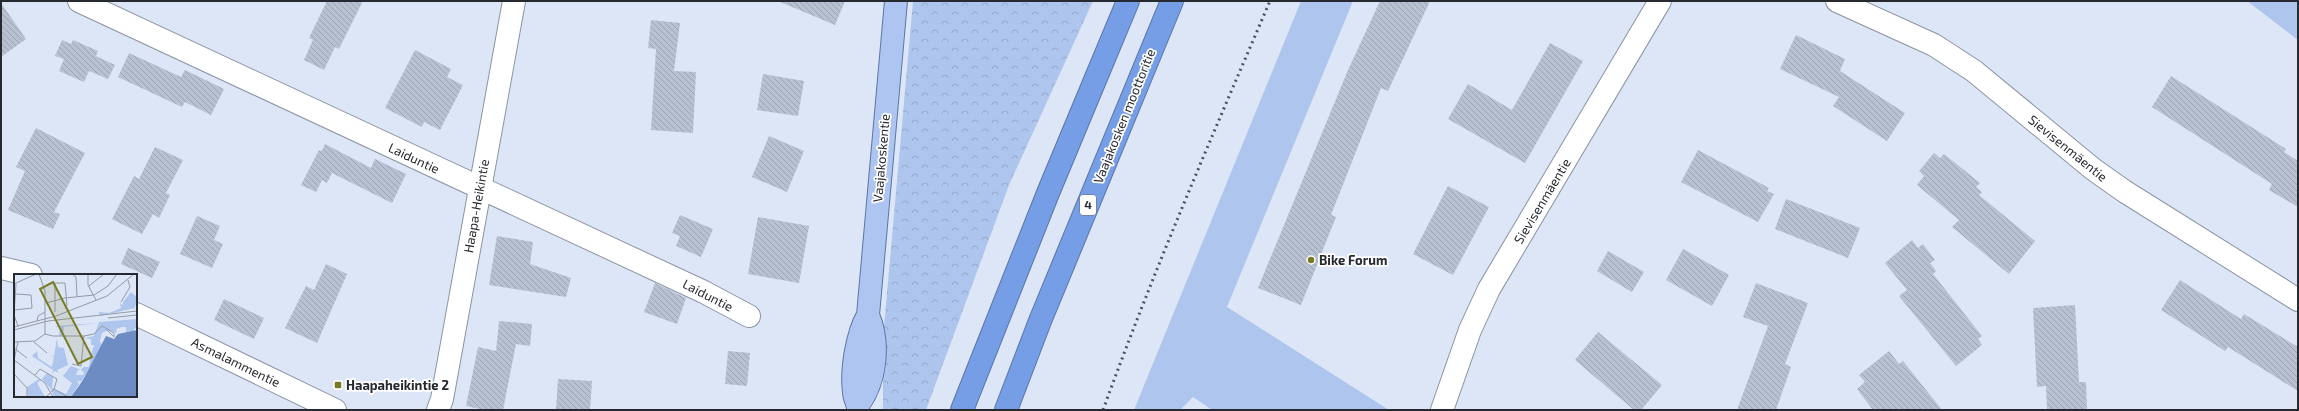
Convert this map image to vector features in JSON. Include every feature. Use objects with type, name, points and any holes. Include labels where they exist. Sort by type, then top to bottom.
[{"type":"highway","points":[[962,410],[1048,193],[1128,1]]},
{"type":"highway","name":"Vaajakosken moottoritie","points":[[1006,410],[1040,321],[1172,1]]},
{"type":"main road","name":"Vaajakoskentie","points":[[858,408],[866,394],[875,359],[874,328],[868,315],[896,1]]},
{"type":"street","name":"Laiduntie","points":[[79,1],[697,289],[749,316]]},
{"type":"street","name":"Haapa-Heikintie","points":[[438,410],[442,399],[514,1]]},
{"type":"street","name":"Sievisenmäentie","points":[[1442,410],[1470,330],[1489,289],[1660,1]]},
{"type":"street","name":"Sievisenmäentie","points":[[1837,1],[1934,45],[1974,71],[2093,169],[2124,191],[2298,300]]},
{"type":"street","points":[[1,268],[27,274]]},
{"type":"street","name":"Asmalammentie","points":[[137,314],[335,410]]},
{"type":"green space","points":[[913,1],[1093,1],[1009,185],[926,410],[883,410],[883,338]]},
{"type":"green space","points":[[1301,1],[1353,1],[1227,307],[1389,410],[1212,410],[1193,397],[1180,410],[1134,410]]},
{"type":"green space","points":[[2247,1],[2298,1],[2298,40]]},
{"type":"building","points":[[327,1],[363,1],[339,49],[335,47],[324,70],[304,60],[313,40],[309,38]]},
{"type":"building","points":[[778,1],[845,1],[835,25]]},
{"type":"building","points":[[1380,1],[1430,1],[1388,91],[1381,88],[1331,215],[1336,217],[1301,305],[1258,288],[1348,70]]},
{"type":"building","points":[[1,3],[26,39],[1,57]]},
{"type":"building","points":[[651,20],[680,23],[674,71],[696,72],[693,133],[651,130],[656,49],[648,48]]},
{"type":"building","points":[[1796,35],[1845,59],[1840,71],[1905,113],[1887,141],[1833,106],[1839,97],[1780,69]]},
{"type":"building","points":[[62,40],[71,44],[73,40],[98,51],[96,56],[115,65],[108,79],[89,71],[84,82],[59,71],[64,59],[55,56]]},
{"type":"building","points":[[1550,43],[1583,61],[1525,163],[1448,119],[1468,84],[1512,110]]},
{"type":"building","points":[[415,50],[451,69],[447,77],[463,85],[440,130],[424,122],[422,127],[385,108]]},
{"type":"building","points":[[129,53],[181,77],[185,70],[224,89],[211,115],[185,102],[182,107],[118,77]]},
{"type":"building","points":[[763,74],[804,81],[798,116],[757,110]]},
{"type":"building","points":[[2171,76],[2286,149],[2284,152],[2298,161],[2298,207],[2269,190],[2272,184],[2152,107]]},
{"type":"building","points":[[36,128],[85,153],[54,212],[60,214],[53,229],[8,210],[25,171],[16,167]]},
{"type":"building","points":[[769,136],[804,151],[787,192],[752,177]]},
{"type":"building","points":[[325,144],[371,168],[375,159],[406,174],[392,203],[332,173],[327,183],[322,180],[316,192],[301,185],[319,150],[322,151]]},
{"type":"building","points":[[155,147],[183,160],[166,193],[170,195],[159,218],[153,214],[142,234],[112,219],[134,176],[139,179]]},
{"type":"building","points":[[1698,150],[1769,188],[1767,191],[1774,194],[1758,222],[1681,182]]},
{"type":"building","points":[[1934,153],[1940,158],[1944,154],[1980,183],[1976,187],[1982,192],[1979,195],[2035,241],[2009,274],[1952,227],[1959,220],[1917,185],[1924,176],[1919,171]]},
{"type":"building","points":[[1448,186],[1489,207],[1453,275],[1413,254]]},
{"type":"building","points":[[1786,199],[1860,228],[1848,258],[1775,229]]},
{"type":"building","points":[[680,215],[713,229],[701,257],[676,246],[680,236],[672,233]]},
{"type":"building","points":[[197,216],[220,226],[214,240],[223,244],[212,268],[180,254]]},
{"type":"building","points":[[758,217],[809,226],[799,283],[748,274]]},
{"type":"building","points":[[497,236],[533,242],[530,264],[571,278],[566,297],[489,285]]},
{"type":"building","points":[[1912,240],[1918,248],[1923,244],[1935,260],[1930,263],[1936,271],[1933,274],[1982,336],[1978,339],[1982,345],[1956,366],[1899,296],[1907,290],[1885,263]]},
{"type":"building","points":[[128,248],[160,262],[152,278],[121,264]]},
{"type":"building","points":[[1683,249],[1729,275],[1712,306],[1666,280]]},
{"type":"building","points":[[1608,251],[1644,272],[1632,292],[1597,271]]},
{"type":"building","points":[[326,264],[347,274],[317,343],[285,328],[306,286],[314,290]]},
{"type":"building","points":[[2180,280],[2241,319],[2244,314],[2298,347],[2298,391],[2228,347],[2225,351],[2161,310]]},
{"type":"building","points":[[655,283],[686,298],[677,324],[644,312]]},
{"type":"building","points":[[1756,283],[1808,303],[1785,364],[1791,367],[1776,410],[1737,410],[1768,326],[1743,317]]},
{"type":"building","points":[[224,299],[264,318],[254,339],[214,320]]},
{"type":"building","points":[[2075,305],[2079,382],[2086,382],[2087,410],[2047,410],[2046,386],[2037,387],[2033,308]]},
{"type":"building","points":[[499,321],[532,324],[530,346],[516,344],[503,410],[485,410],[466,406],[478,347],[496,351]]},
{"type":"building","points":[[1598,332],[1662,385],[1641,410],[1634,410],[1575,360]]},
{"type":"building","points":[[728,351],[750,353],[747,386],[725,384]]},
{"type":"building","points":[[1889,351],[1899,364],[1903,361],[1942,410],[1873,410],[1857,389],[1865,382],[1859,375]]},
{"type":"building","points":[[558,379],[592,381],[590,410],[556,410]]},
{"type":"railway","points":[[1103,410],[1142,307],[1205,153],[1270,1]]},
{"type":"place","name":"Bike Forum","points":[[1311,260]]},
{"type":"place","name":"Haapaheikintie 2","points":[[338,385]]}]
